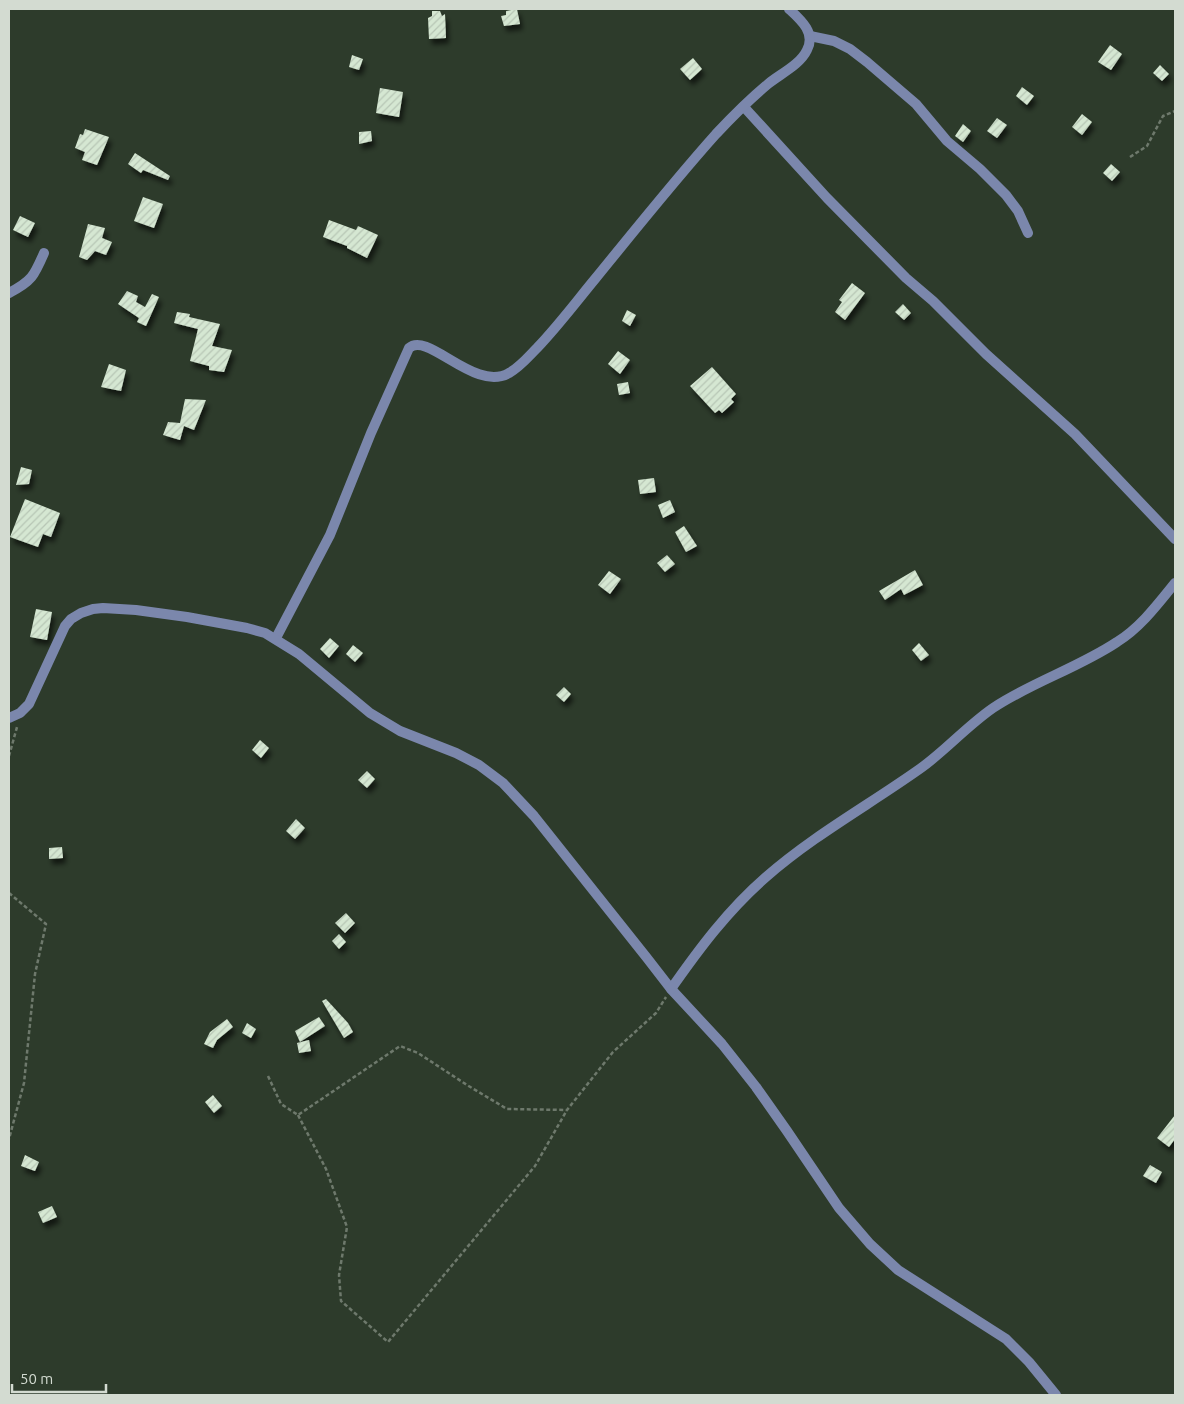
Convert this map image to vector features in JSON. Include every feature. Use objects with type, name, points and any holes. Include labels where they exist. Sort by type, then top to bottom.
[{"type":"street","points":[[276,638],[330,535],[371,433],[409,348],[412,345],[427,347],[456,364],[487,377],[498,377],[524,362],[551,334],[670,186],[718,132],[768,84],[802,57],[808,48],[810,36],[803,23],[789,9]]},
{"type":"street","points":[[810,36],[834,41],[850,49],[916,104],[947,141],[980,169],[1006,195],[1018,211],[1028,232]]},
{"type":"street","points":[[744,107],[827,198],[898,270],[933,301],[986,354],[1075,434],[1175,539]]},
{"type":"street","points":[[9,293],[28,283],[44,253]]},
{"type":"street","points":[[671,989],[723,920],[766,877],[814,840],[923,767],[993,708],[1118,642],[1146,618],[1175,583]]},
{"type":"street","points":[[9,718],[26,708],[67,623],[75,615],[93,609],[136,610],[187,617],[265,633],[300,654],[370,713],[400,730],[479,765],[504,783],[534,816],[671,989],[722,1044],[813,1168],[826,1190],[870,1244],[898,1270],[1006,1339],[1029,1362],[1056,1395]]},
{"type":"path","points":[[1130,157],[1146,146],[1162,116],[1175,111]]},
{"type":"path","points":[[9,756],[20,713]]},
{"type":"path","points":[[9,893],[46,924],[35,974],[24,1083],[9,1139]]},
{"type":"path","points":[[268,1076],[281,1104],[298,1115],[326,1169],[347,1227],[339,1275],[341,1301],[388,1342],[535,1166],[567,1110],[613,1052],[656,1013],[671,989]]},
{"type":"path","points":[[298,1115],[400,1046],[418,1053],[507,1108],[567,1110]]},
{"type":"building","points":[[517,9],[520,24],[504,26],[501,16],[506,15],[506,11]]},
{"type":"building","points":[[432,11],[440,11],[442,16],[445,14],[446,38],[429,39],[428,18],[432,16]]},
{"type":"building","points":[[1110,45],[1122,54],[1111,70],[1098,62]]},
{"type":"building","points":[[352,55],[363,59],[359,70],[349,67]]},
{"type":"building","points":[[693,58],[702,69],[690,80],[680,69]]},
{"type":"building","points":[[1160,65],[1169,74],[1162,81],[1153,73]]},
{"type":"building","points":[[1022,87],[1034,96],[1027,105],[1016,96]]},
{"type":"building","points":[[380,88],[403,92],[399,117],[376,113]]},
{"type":"building","points":[[1082,114],[1092,122],[1082,135],[1072,127]]},
{"type":"building","points":[[997,118],[1007,125],[997,138],[987,131]]},
{"type":"building","points":[[963,124],[971,131],[963,142],[955,136]]},
{"type":"building","points":[[85,129],[109,137],[97,165],[82,160],[85,152],[75,148],[80,134],[83,135]]},
{"type":"building","points":[[371,131],[372,141],[359,144],[359,132]]},
{"type":"building","points":[[135,153],[170,176],[168,180],[143,170],[141,173],[128,164]]},
{"type":"building","points":[[1111,164],[1120,172],[1112,181],[1103,173]]},
{"type":"building","points":[[143,197],[163,204],[154,228],[134,221]]},
{"type":"building","points":[[20,216],[35,223],[28,237],[13,230]]},
{"type":"building","points":[[329,220],[356,230],[358,226],[378,235],[367,258],[347,248],[347,246],[323,237]]},
{"type":"building","points":[[88,224],[105,228],[102,238],[112,242],[106,255],[95,251],[87,260],[79,257]]},
{"type":"building","points":[[852,283],[865,293],[845,320],[835,312],[842,302],[839,300]]},
{"type":"building","points":[[127,291],[138,296],[136,302],[145,307],[152,294],[159,297],[146,326],[137,322],[139,318],[118,304]]},
{"type":"building","points":[[903,304],[911,313],[904,320],[895,312]]},
{"type":"building","points":[[627,310],[636,315],[630,326],[622,321]]},
{"type":"building","points":[[177,312],[190,314],[189,317],[220,324],[212,346],[232,350],[224,372],[209,370],[209,366],[190,361],[198,329],[174,323]]},
{"type":"building","points":[[618,351],[630,360],[620,374],[608,364]]},
{"type":"building","points":[[109,364],[126,370],[121,391],[101,387]]},
{"type":"building","points":[[712,367],[736,394],[731,399],[734,402],[722,413],[719,410],[715,413],[690,386]]},
{"type":"building","points":[[628,382],[630,393],[619,395],[617,384]]},
{"type":"building","points":[[185,399],[206,400],[194,430],[184,426],[180,440],[163,435],[168,422],[180,423]]},
{"type":"building","points":[[21,467],[32,470],[29,484],[16,485]]},
{"type":"building","points":[[654,478],[656,492],[640,494],[638,480]]},
{"type":"building","points":[[25,499],[60,513],[51,537],[43,534],[38,547],[10,537]]},
{"type":"building","points":[[670,500],[675,512],[663,518],[658,505]]},
{"type":"building","points":[[684,526],[697,546],[686,552],[675,532]]},
{"type":"building","points":[[667,555],[675,564],[665,572],[657,563]]},
{"type":"building","points":[[915,570],[923,585],[904,595],[901,589],[885,600],[879,591]]},
{"type":"building","points":[[609,571],[621,579],[610,594],[598,585]]},
{"type":"building","points":[[36,609],[52,612],[47,640],[30,637]]},
{"type":"building","points":[[330,638],[339,646],[329,658],[320,649]]},
{"type":"building","points":[[919,643],[929,655],[921,661],[912,650]]},
{"type":"building","points":[[353,645],[363,653],[355,662],[346,654]]},
{"type":"building","points":[[564,687],[571,694],[564,702],[556,695]]},
{"type":"building","points":[[260,740],[269,748],[261,758],[252,750]]},
{"type":"building","points":[[367,771],[375,779],[367,788],[358,780]]},
{"type":"building","points":[[296,819],[305,828],[295,839],[286,831]]},
{"type":"building","points":[[62,847],[63,858],[49,859],[49,848]]},
{"type":"building","points":[[346,913],[355,923],[345,933],[335,923]]},
{"type":"building","points":[[339,934],[346,942],[339,949],[332,941]]},
{"type":"building","points":[[326,999],[348,1023],[353,1032],[344,1038],[322,1001]]},
{"type":"building","points":[[319,1017],[325,1026],[300,1042],[295,1031]]},
{"type":"building","points":[[227,1019],[233,1027],[217,1040],[213,1048],[204,1044],[210,1032]]},
{"type":"building","points":[[247,1023],[256,1029],[251,1038],[242,1033]]},
{"type":"building","points":[[309,1040],[311,1051],[299,1053],[297,1043]]},
{"type":"building","points":[[213,1095],[222,1106],[214,1113],[205,1102]]},
{"type":"building","points":[[1175,1115],[1175,1139],[1169,1147],[1157,1138]]},
{"type":"building","points":[[25,1155],[39,1162],[35,1171],[21,1166]]},
{"type":"building","points":[[1150,1165],[1162,1172],[1156,1183],[1143,1176]]},
{"type":"building","points":[[52,1206],[57,1217],[43,1223],[38,1212]]}]
